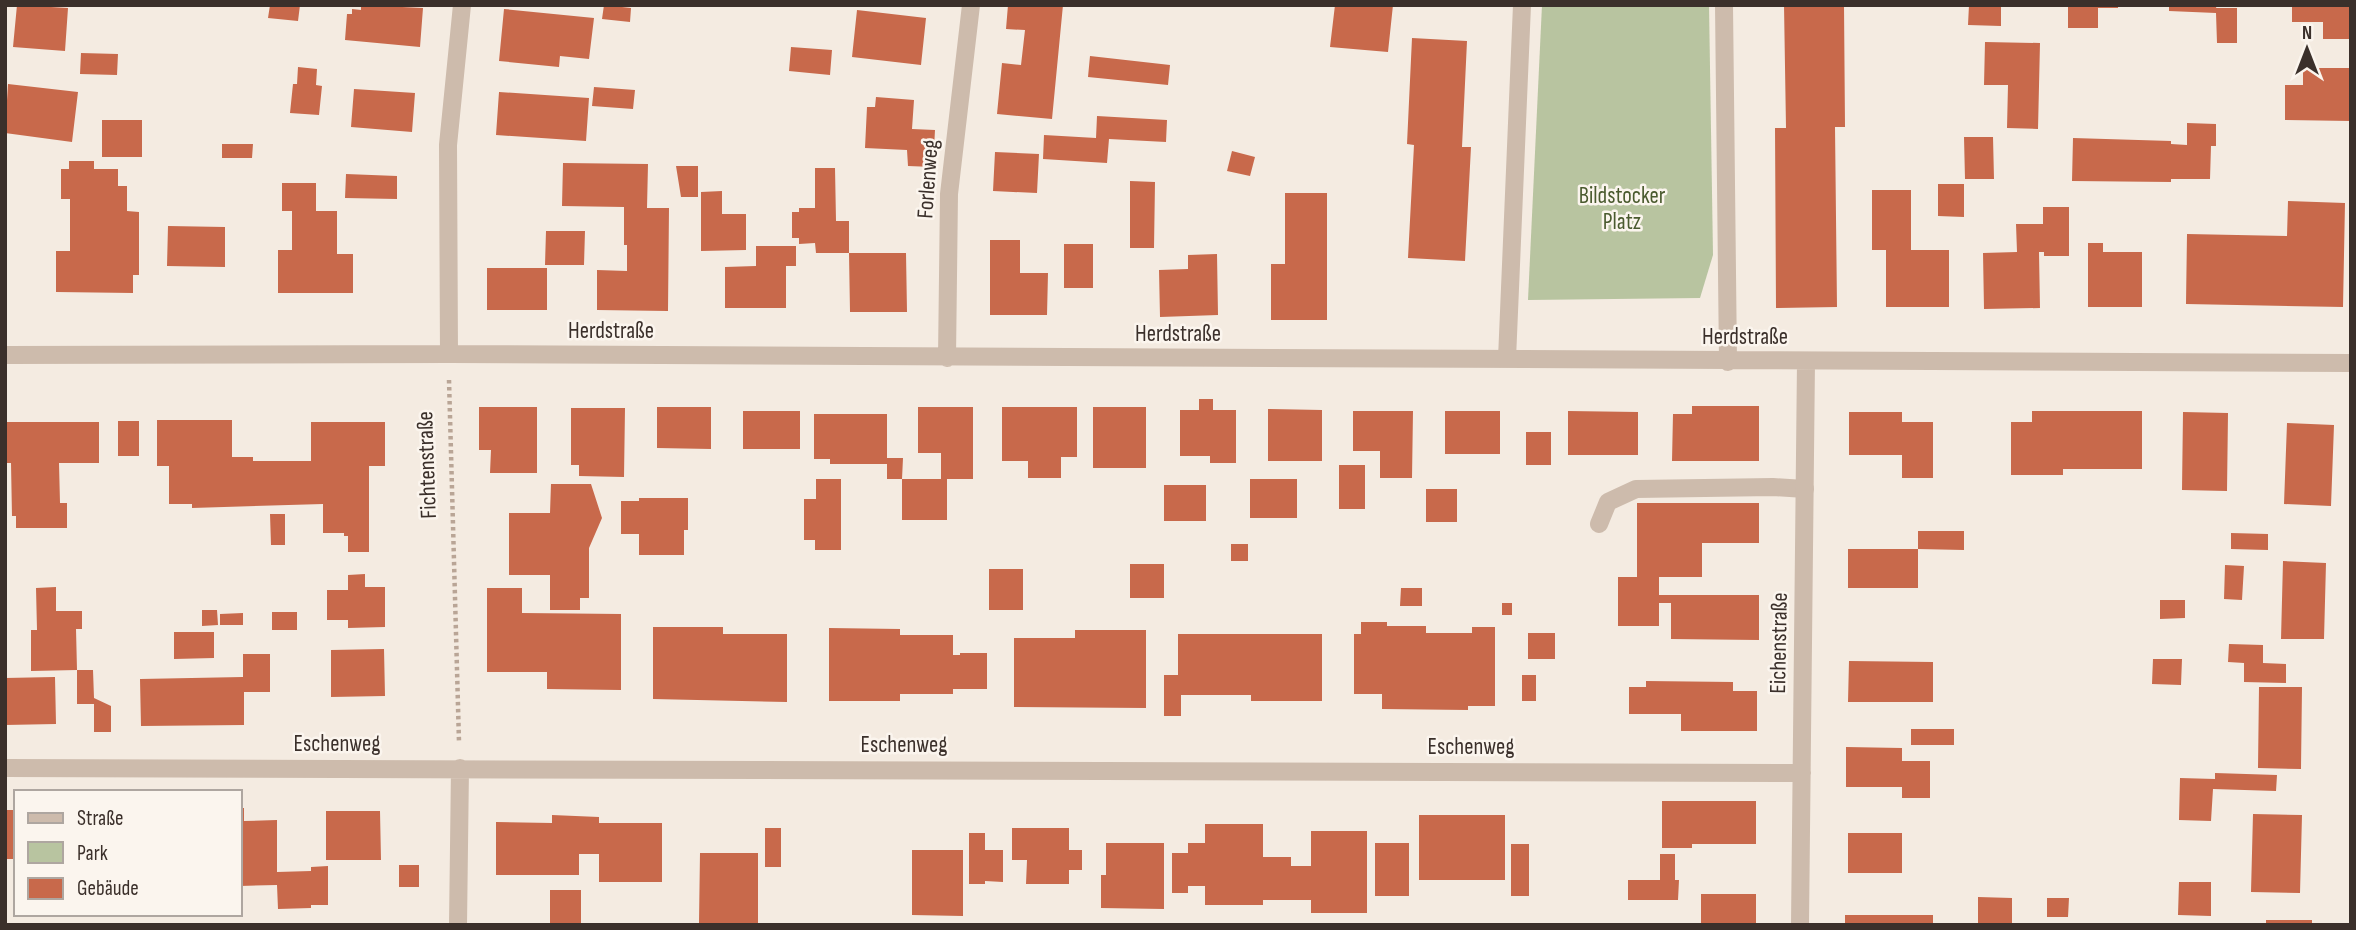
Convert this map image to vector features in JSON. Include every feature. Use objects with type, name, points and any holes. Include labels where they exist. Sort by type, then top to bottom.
[{"type":"street","points":[[449,354],[447,145],[462,5]]},
{"type":"street","name":"Forlenweg","points":[[947,358],[949,194],[971,5]]},
{"type":"street","points":[[1507,359],[1522,5]]},
{"type":"street","points":[[1724,5],[1728,362]]},
{"type":"street","name":"Herdstraße","points":[[5,355],[449,354],[2351,363]]},
{"type":"street","name":"Eichenstraße","points":[[1800,925],[1806,361]]},
{"type":"street","points":[[1599,524],[1608,502],[1636,489],[1805,489]]},
{"type":"street","name":"Eschenweg","points":[[5,768],[1802,773]]},
{"type":"street","points":[[458,925],[460,768]]},
{"type":"path","name":"Fichtenstraße","points":[[449,354],[460,768]]},
{"type":"green space","name":"Bildstocker Platz","points":[[1542,5],[1709,5],[1713,255],[1700,298],[1528,300]]},
{"type":"building","points":[[17,5],[68,8],[65,51],[13,47]]},
{"type":"building","points":[[270,5],[300,5],[298,21],[268,18]]},
{"type":"building","points":[[361,5],[423,8],[420,47],[345,40],[347,14],[352,14],[352,9],[361,10]]},
{"type":"building","points":[[604,5],[631,8],[630,22],[602,19]]},
{"type":"building","points":[[1008,5],[1063,5],[1052,119],[997,114],[1002,63],[1021,65],[1025,30],[1006,29]]},
{"type":"building","points":[[1335,5],[1393,5],[1388,52],[1330,47]]},
{"type":"building","points":[[1784,5],[1844,5],[1845,127],[1835,127],[1837,307],[1776,308],[1775,128],[1786,128]]},
{"type":"building","points":[[1969,5],[2001,5],[2001,26],[1968,25]]},
{"type":"building","points":[[2068,5],[2118,5],[2118,8],[2098,8],[2098,28],[2068,28]]},
{"type":"building","points":[[2169,5],[2217,5],[2216,8],[2237,8],[2237,43],[2217,43],[2216,13],[2169,11]]},
{"type":"building","points":[[2292,5],[2351,5],[2351,39],[2323,39],[2323,22],[2292,22]]},
{"type":"building","points":[[504,9],[594,18],[589,59],[560,56],[559,67],[499,61]]},
{"type":"building","points":[[857,10],[926,18],[921,65],[852,57]]},
{"type":"building","points":[[1412,38],[1467,41],[1462,147],[1471,147],[1465,261],[1408,258],[1414,145],[1407,144]]},
{"type":"building","points":[[1985,42],[2040,43],[2038,129],[2007,128],[2008,85],[1984,85]]},
{"type":"building","points":[[791,47],[832,50],[830,75],[789,71]]},
{"type":"building","points":[[81,53],[118,54],[117,75],[80,74]]},
{"type":"building","points":[[1090,56],[1170,65],[1168,85],[1088,77]]},
{"type":"building","points":[[298,67],[317,69],[316,85],[322,86],[319,115],[290,113]]},
{"type":"building","points":[[2303,68],[2351,68],[2351,121],[2285,120],[2285,85],[2303,85]]},
{"type":"building","points":[[8,84],[78,92],[72,142],[5,133]]},
{"type":"building","points":[[594,87],[635,90],[633,109],[592,106]]},
{"type":"building","points":[[354,89],[415,93],[412,132],[351,127]]},
{"type":"building","points":[[499,92],[589,98],[586,141],[496,135]]},
{"type":"building","points":[[876,97],[914,100],[912,129],[935,130],[933,167],[908,166],[907,150],[865,148],[867,107],[875,107]]},
{"type":"building","points":[[1097,116],[1167,120],[1166,142],[1109,139],[1107,163],[1043,159],[1044,135],[1096,138]]},
{"type":"building","points":[[102,120],[142,120],[142,157],[102,157]]},
{"type":"building","points":[[2187,123],[2216,124],[2216,146],[2211,146],[2210,179],[2171,179],[2171,182],[2072,181],[2073,138],[2171,141],[2171,144],[2187,145]]},
{"type":"building","points":[[1964,137],[1993,137],[1994,179],[1965,179]]},
{"type":"building","points":[[222,144],[253,144],[252,158],[222,158]]},
{"type":"building","points":[[1232,151],[1255,157],[1250,176],[1227,171]]},
{"type":"building","points":[[995,152],[1039,154],[1037,193],[993,191]]},
{"type":"building","points":[[69,161],[94,161],[94,169],[118,169],[118,186],[127,186],[127,211],[139,212],[139,275],[133,275],[133,293],[56,292],[56,251],[70,251],[70,199],[61,199],[61,169],[69,169]]},
{"type":"building","points":[[563,163],[648,164],[647,208],[669,208],[668,311],[597,310],[597,270],[627,271],[624,207],[562,206]]},
{"type":"building","points":[[676,166],[698,166],[698,197],[681,197]]},
{"type":"building","points":[[815,168],[835,168],[836,221],[849,221],[849,253],[816,253],[815,243],[799,244],[799,238],[792,238],[792,212],[799,212],[799,208],[815,208]]},
{"type":"building","points":[[346,174],[397,176],[397,199],[345,198]]},
{"type":"building","points":[[1130,181],[1155,182],[1154,248],[1130,248]]},
{"type":"building","points":[[282,183],[316,183],[316,211],[337,211],[337,254],[353,254],[353,293],[278,293],[278,250],[292,250],[292,211],[282,211]]},
{"type":"building","points":[[1938,184],[1964,184],[1964,217],[1938,216]]},
{"type":"building","points":[[1872,190],[1911,190],[1911,250],[1949,250],[1949,307],[1886,307],[1886,250],[1872,250]]},
{"type":"building","points":[[722,191],[722,214],[746,214],[746,250],[701,251],[701,192]]},
{"type":"building","points":[[1285,193],[1327,193],[1327,320],[1271,320],[1271,264],[1285,264]]},
{"type":"building","points":[[2288,201],[2345,203],[2343,307],[2186,304],[2187,234],[2287,236]]},
{"type":"building","points":[[2043,207],[2069,207],[2069,256],[2044,256],[2044,252],[2039,252],[2040,308],[1984,309],[1983,253],[2017,252],[2016,224],[2043,224]]},
{"type":"building","points":[[168,226],[225,227],[225,267],[167,266]]},
{"type":"building","points":[[546,231],[585,231],[584,265],[545,265]]},
{"type":"building","points":[[990,240],[1020,240],[1020,273],[1048,273],[1047,315],[990,315]]},
{"type":"building","points":[[2088,243],[2103,243],[2103,252],[2142,252],[2142,307],[2088,307]]},
{"type":"building","points":[[1064,244],[1093,244],[1093,288],[1064,288]]},
{"type":"building","points":[[756,246],[796,246],[796,266],[786,266],[786,308],[725,308],[725,267],[756,266]]},
{"type":"building","points":[[849,253],[906,253],[907,312],[850,312]]},
{"type":"building","points":[[1217,254],[1218,315],[1160,317],[1159,270],[1188,269],[1188,255]]},
{"type":"building","points":[[487,268],[547,268],[547,310],[487,310]]},
{"type":"building","points":[[1199,399],[1213,399],[1213,410],[1236,410],[1236,463],[1210,463],[1210,456],[1180,456],[1180,410],[1199,410]]},
{"type":"building","points":[[1692,406],[1759,406],[1759,461],[1672,461],[1673,414],[1692,414]]},
{"type":"building","points":[[479,407],[537,407],[537,473],[490,473],[491,450],[479,450]]},
{"type":"building","points":[[657,407],[711,407],[711,449],[657,448]]},
{"type":"building","points":[[918,407],[973,407],[973,479],[947,479],[947,520],[902,520],[902,479],[941,479],[941,453],[918,453]]},
{"type":"building","points":[[1002,407],[1077,407],[1077,457],[1061,457],[1061,478],[1028,478],[1028,461],[1002,461]]},
{"type":"building","points":[[1093,407],[1146,407],[1146,468],[1093,468]]},
{"type":"building","points":[[571,408],[625,408],[624,477],[579,476],[579,465],[571,465]]},
{"type":"building","points":[[1268,409],[1322,410],[1322,461],[1268,461]]},
{"type":"building","points":[[743,411],[800,411],[800,449],[743,449]]},
{"type":"building","points":[[1353,411],[1413,411],[1412,478],[1380,478],[1380,451],[1353,451]]},
{"type":"building","points":[[1445,411],[1500,411],[1500,454],[1445,454]]},
{"type":"building","points":[[1568,411],[1638,412],[1638,455],[1568,455]]},
{"type":"building","points":[[2032,411],[2142,411],[2142,469],[2063,469],[2063,475],[2011,475],[2011,422],[2032,422]]},
{"type":"building","points":[[1849,412],[1902,412],[1902,422],[1933,422],[1933,478],[1902,478],[1902,455],[1849,455]]},
{"type":"building","points":[[2183,412],[2228,413],[2227,491],[2182,490]]},
{"type":"building","points":[[814,414],[887,414],[887,458],[903,458],[902,479],[887,479],[887,464],[830,464],[830,459],[814,459]]},
{"type":"building","points":[[157,420],[232,420],[232,457],[253,457],[253,461],[311,461],[311,422],[385,422],[385,466],[369,466],[369,552],[348,552],[348,536],[344,536],[344,533],[323,533],[323,504],[192,508],[192,504],[169,504],[169,466],[157,466]]},
{"type":"building","points":[[118,421],[139,421],[139,456],[118,456]]},
{"type":"building","points":[[5,422],[99,422],[99,463],[59,463],[60,503],[67,503],[67,528],[16,528],[16,516],[12,516],[11,463],[5,463]]},
{"type":"building","points":[[2287,423],[2334,425],[2331,506],[2284,504]]},
{"type":"building","points":[[1526,432],[1551,432],[1551,465],[1526,465]]},
{"type":"building","points":[[1339,465],[1365,465],[1365,509],[1339,509]]},
{"type":"building","points":[[816,479],[841,479],[841,550],[815,550],[815,540],[804,540],[804,499],[816,499]]},
{"type":"building","points":[[1250,479],[1297,479],[1297,518],[1250,518]]},
{"type":"building","points":[[551,484],[591,484],[602,518],[589,548],[589,598],[580,598],[580,610],[550,610],[550,575],[509,575],[509,513],[550,513]]},
{"type":"building","points":[[1164,485],[1206,485],[1206,521],[1164,521]]},
{"type":"building","points":[[1426,489],[1457,489],[1457,522],[1426,522]]},
{"type":"building","points":[[639,498],[688,498],[688,530],[684,530],[684,555],[639,555],[639,534],[621,534],[621,501],[639,501]]},
{"type":"building","points":[[1637,503],[1759,503],[1759,543],[1702,543],[1702,577],[1659,577],[1659,595],[1759,595],[1759,640],[1671,639],[1671,603],[1659,603],[1659,626],[1618,626],[1618,577],[1637,577]]},
{"type":"building","points":[[270,514],[285,514],[285,545],[271,545]]},
{"type":"building","points":[[1918,531],[1964,531],[1964,550],[1918,549]]},
{"type":"building","points":[[2231,533],[2268,534],[2268,550],[2231,549]]},
{"type":"building","points":[[1231,544],[1248,544],[1248,561],[1231,561]]},
{"type":"building","points":[[1848,549],[1918,549],[1918,588],[1848,588]]},
{"type":"building","points":[[2283,561],[2326,563],[2324,639],[2281,639]]},
{"type":"building","points":[[1130,564],[1164,564],[1164,598],[1130,598]]},
{"type":"building","points":[[2225,565],[2244,566],[2242,600],[2224,599]]},
{"type":"building","points":[[989,569],[1023,569],[1023,610],[989,610]]},
{"type":"building","points":[[365,574],[365,587],[385,587],[385,627],[348,628],[348,620],[327,620],[327,590],[348,590],[348,575]]},
{"type":"building","points":[[56,587],[56,611],[82,611],[82,629],[76,629],[77,670],[31,671],[31,630],[37,630],[36,588]]},
{"type":"building","points":[[487,588],[522,588],[522,613],[621,614],[621,690],[547,689],[547,672],[487,672]]},
{"type":"building","points":[[1401,588],[1422,588],[1422,606],[1400,606]]},
{"type":"building","points":[[2160,600],[2185,600],[2185,618],[2160,619]]},
{"type":"building","points":[[1502,603],[1512,603],[1512,615],[1502,615]]},
{"type":"building","points":[[202,610],[217,610],[218,625],[202,626]]},
{"type":"building","points":[[272,612],[297,612],[297,630],[272,630]]},
{"type":"building","points":[[243,613],[243,625],[220,625],[220,614]]},
{"type":"building","points":[[1361,622],[1387,622],[1387,626],[1426,626],[1426,633],[1472,633],[1472,627],[1495,627],[1495,706],[1468,706],[1468,710],[1382,709],[1382,694],[1354,694],[1354,634],[1361,634]]},
{"type":"building","points":[[653,627],[723,627],[723,634],[787,634],[787,702],[653,699]]},
{"type":"building","points":[[829,628],[900,629],[900,635],[953,635],[953,655],[987,653],[987,689],[953,689],[953,694],[900,694],[900,701],[829,701]]},
{"type":"building","points":[[1075,630],[1146,630],[1146,708],[1014,707],[1014,638],[1075,638]]},
{"type":"building","points":[[174,632],[214,632],[214,658],[174,659]]},
{"type":"building","points":[[1528,633],[1555,633],[1555,659],[1528,659]]},
{"type":"building","points":[[1178,634],[1322,634],[1322,701],[1251,701],[1251,695],[1181,695],[1181,716],[1164,716],[1164,675],[1178,675]]},
{"type":"building","points":[[2229,644],[2263,645],[2263,663],[2286,664],[2286,683],[2244,682],[2244,663],[2228,662]]},
{"type":"building","points":[[384,649],[385,696],[331,697],[331,650]]},
{"type":"building","points":[[243,654],[270,654],[270,692],[244,692],[244,725],[141,726],[140,679],[243,677]]},
{"type":"building","points":[[2153,659],[2182,659],[2181,685],[2152,684]]},
{"type":"building","points":[[1849,661],[1933,662],[1933,702],[1848,702]]},
{"type":"building","points":[[77,670],[93,670],[94,698],[111,706],[111,732],[94,732],[94,704],[77,704]]},
{"type":"building","points":[[1522,675],[1536,675],[1536,701],[1522,701]]},
{"type":"building","points":[[55,677],[56,724],[5,725],[5,678]]},
{"type":"building","points":[[1646,681],[1733,682],[1733,691],[1757,691],[1757,731],[1681,731],[1681,714],[1629,714],[1629,687],[1646,687]]},
{"type":"building","points":[[2259,687],[2302,687],[2301,769],[2258,768]]},
{"type":"building","points":[[1911,729],[1954,729],[1954,745],[1911,745]]},
{"type":"building","points":[[1846,747],[1902,748],[1902,761],[1930,761],[1930,798],[1902,798],[1902,787],[1846,787]]},
{"type":"building","points":[[2215,773],[2277,775],[2276,791],[2213,789],[2211,821],[2179,820],[2180,778],[2215,779]]},
{"type":"building","points":[[1662,801],[1756,801],[1756,844],[1692,844],[1692,848],[1662,848]]},
{"type":"building","points":[[242,808],[244,821],[277,820],[277,872],[311,871],[311,867],[328,866],[328,905],[278,909],[277,885],[242,886]]},
{"type":"building","points":[[5,810],[14,810],[14,859],[5,859]]},
{"type":"building","points":[[326,811],[380,811],[381,860],[326,860]]},
{"type":"building","points":[[2253,814],[2302,815],[2300,893],[2251,892]]},
{"type":"building","points":[[552,815],[599,817],[599,823],[662,823],[662,882],[599,882],[599,854],[579,854],[579,875],[496,875],[496,822],[552,823]]},
{"type":"building","points":[[1419,815],[1505,815],[1505,880],[1419,880]]},
{"type":"building","points":[[1205,824],[1263,824],[1263,857],[1291,857],[1291,866],[1311,866],[1311,831],[1367,831],[1367,913],[1311,913],[1311,900],[1263,900],[1263,905],[1205,905],[1205,886],[1188,886],[1188,893],[1172,893],[1172,853],[1188,853],[1188,843],[1205,843]]},
{"type":"building","points":[[765,828],[781,828],[781,867],[765,867]]},
{"type":"building","points":[[1012,828],[1069,828],[1069,850],[1082,850],[1082,870],[1069,870],[1069,884],[1026,884],[1027,860],[1012,860]]},
{"type":"building","points":[[969,833],[985,833],[985,850],[1003,850],[1003,882],[969,884]]},
{"type":"building","points":[[1848,833],[1902,833],[1902,873],[1848,873]]},
{"type":"building","points":[[1106,843],[1164,843],[1164,909],[1101,908],[1101,875],[1106,875]]},
{"type":"building","points":[[1375,843],[1409,843],[1409,896],[1375,896]]},
{"type":"building","points":[[1511,844],[1529,844],[1529,896],[1511,896]]},
{"type":"building","points":[[912,850],[963,850],[963,916],[912,915]]},
{"type":"building","points":[[700,853],[758,853],[758,923],[699,923]]},
{"type":"building","points":[[1660,854],[1675,854],[1675,880],[1679,880],[1678,900],[1628,900],[1628,880],[1660,880]]},
{"type":"building","points":[[399,865],[419,865],[419,887],[399,887]]},
{"type":"building","points":[[2179,882],[2211,882],[2211,916],[2178,915]]},
{"type":"building","points":[[550,890],[581,890],[581,925],[550,925]]},
{"type":"building","points":[[1701,894],[1756,894],[1756,925],[1701,925]]},
{"type":"building","points":[[1978,897],[2012,898],[2012,925],[1978,925]]},
{"type":"building","points":[[2047,898],[2069,898],[2068,917],[2047,917]]},
{"type":"building","points":[[1845,915],[1933,915],[1933,925],[1845,925]]},
{"type":"building","points":[[2266,920],[2312,920],[2312,925],[2266,925]]}]
